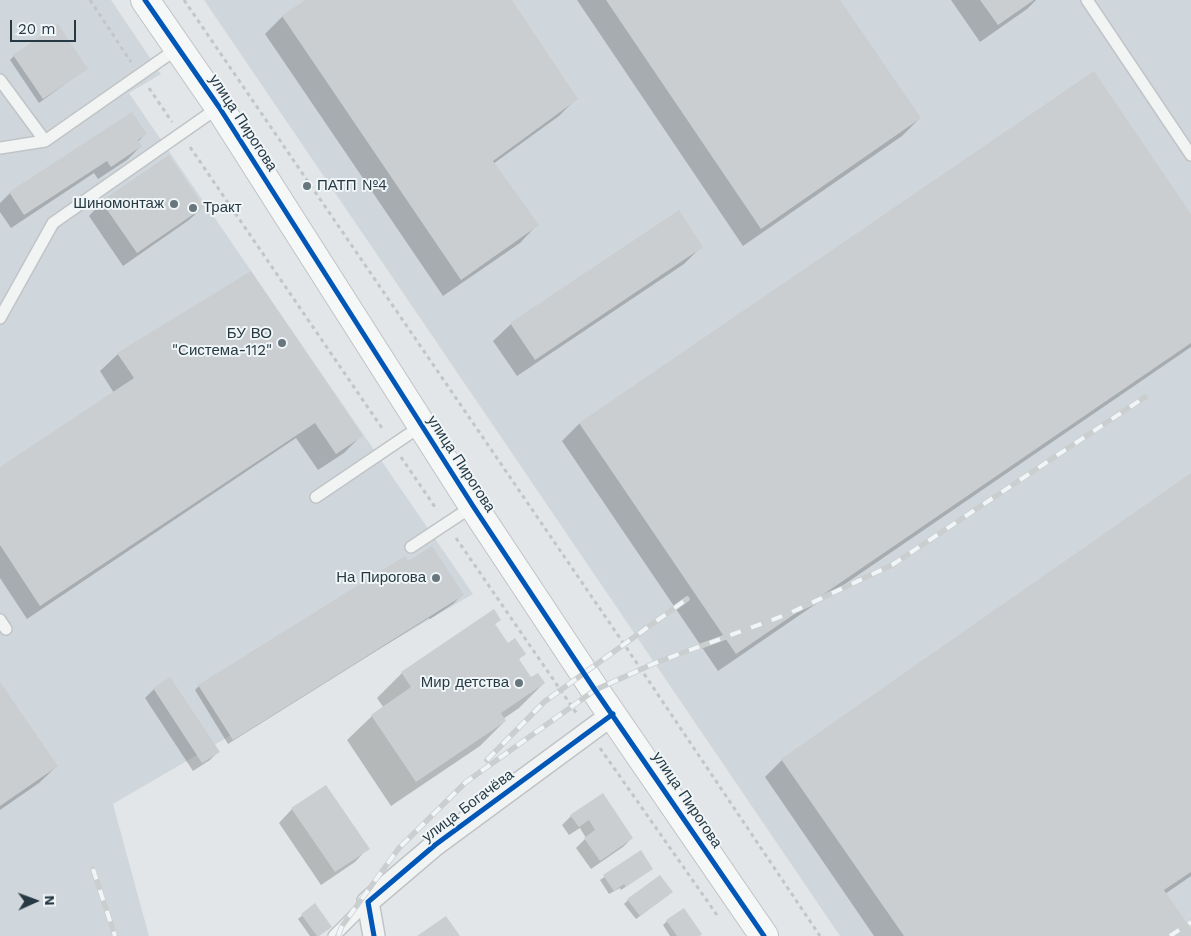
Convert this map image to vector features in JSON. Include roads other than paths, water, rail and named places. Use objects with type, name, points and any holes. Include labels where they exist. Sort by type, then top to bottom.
[{"type":"street","name":"улица Пирогова","points":[[146,0],[219,107],[473,506],[764,936]]},
{"type":"street","name":"улица Богачёва","points":[[368,902],[435,845],[613,714]]},
{"type":"street","points":[[368,902],[374,936]]},
{"type":"lane","points":[[1087,0],[1191,154]]},
{"type":"lane","points":[[0,148],[45,140],[179,48]]},
{"type":"lane","points":[[0,80],[45,140]]},
{"type":"lane","points":[[0,318],[53,223],[219,107]]},
{"type":"lane","points":[[316,497],[421,426]]},
{"type":"lane","points":[[411,547],[473,506]]},
{"type":"lane","points":[[334,936],[368,902]]},
{"type":"railway","points":[[338,936],[342,926],[399,848],[466,782],[595,690],[655,663],[788,614],[892,565],[1145,397]]},
{"type":"railway","points":[[487,760],[544,702],[687,599]]},
{"type":"railway","points":[[93,869],[115,936]]},
{"type":"railway","points":[[1170,936],[1191,922]]},
{"type":"place","name":"ПАТП №4","points":[[307,186]]},
{"type":"place","name":"Шиномонтаж","points":[[174,204]]},
{"type":"place","name":"Тракт","points":[[193,208]]},
{"type":"place","name":"БУ ВО \"Система-112\"","points":[[282,343]]},
{"type":"place","name":"На Пирогова","points":[[436,578]]},
{"type":"place","name":"Мир детства","points":[[519,683]]}]
